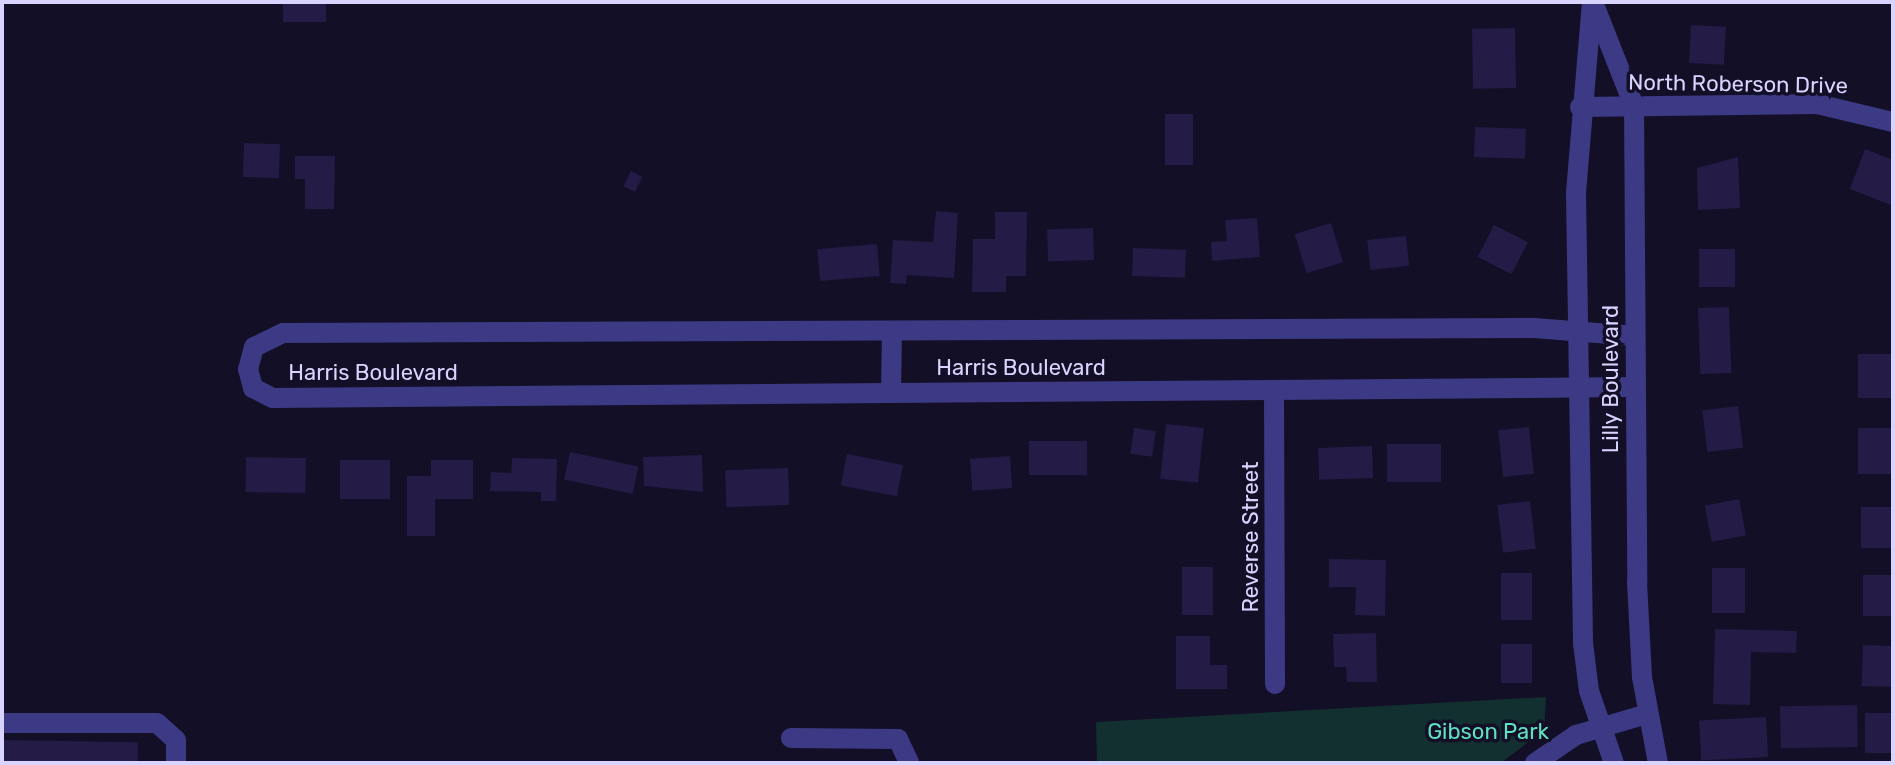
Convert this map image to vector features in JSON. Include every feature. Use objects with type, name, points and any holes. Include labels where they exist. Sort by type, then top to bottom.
[{"type":"street","name":"Lilly Boulevard","points":[[1593,2],[1634,106],[1635,387],[1647,714],[1658,763]]},
{"type":"street","name":"Lilly Boulevard","points":[[1593,2],[1580,107],[1578,336],[1583,643],[1599,726],[1614,763]]},
{"type":"street","name":"North Roberson Drive","points":[[1580,107],[1845,106],[1893,122]]},
{"type":"street","name":"Harris Boulevard","points":[[1635,336],[1578,336],[1534,328],[283,333],[254,347],[248,369],[253,388],[273,398],[1635,387]]},
{"type":"street","points":[[891,393],[892,331]]},
{"type":"street","name":"Reverse Street","points":[[1274,390],[1275,684]]},
{"type":"street","points":[[1535,763],[1599,726],[1647,714]]},
{"type":"street","points":[[2,723],[157,723],[176,740],[176,763]]},
{"type":"street","points":[[791,738],[898,739],[909,763]]},
{"type":"green space","name":"Gibson Park","points":[[1546,697],[1544,730],[1501,763],[1097,763],[1096,722]]},
{"type":"building","points":[[283,2],[326,2],[326,22],[283,22]]},
{"type":"building","points":[[1691,25],[1726,27],[1724,65],[1689,63]]},
{"type":"building","points":[[1515,28],[1516,88],[1473,89],[1472,29]]},
{"type":"building","points":[[1165,114],[1193,114],[1193,165],[1165,165]]},
{"type":"building","points":[[1475,127],[1526,129],[1525,159],[1474,157]]},
{"type":"building","points":[[244,143],[280,144],[279,178],[243,177]]},
{"type":"building","points":[[1865,149],[1893,160],[1893,206],[1850,189]]},
{"type":"building","points":[[295,156],[335,156],[334,209],[305,209],[305,179],[295,179]]},
{"type":"building","points":[[1738,157],[1740,208],[1698,210],[1697,168]]},
{"type":"building","points":[[631,171],[643,177],[635,192],[623,186]]},
{"type":"building","points":[[936,211],[958,213],[954,278],[907,275],[906,284],[890,283],[893,240],[933,242]]},
{"type":"building","points":[[995,212],[1027,212],[1026,276],[1006,276],[1006,292],[972,292],[973,239],[995,239]]},
{"type":"building","points":[[1257,218],[1260,257],[1212,261],[1211,242],[1227,241],[1225,220]]},
{"type":"building","points":[[1331,223],[1343,262],[1307,273],[1295,234]]},
{"type":"building","points":[[1494,225],[1528,242],[1512,274],[1478,257]]},
{"type":"building","points":[[1093,228],[1094,260],[1048,262],[1047,230]]},
{"type":"building","points":[[1406,236],[1409,266],[1370,270],[1367,240]]},
{"type":"building","points":[[877,244],[880,276],[820,281],[817,249]]},
{"type":"building","points":[[1133,248],[1186,250],[1185,278],[1132,276]]},
{"type":"building","points":[[1699,249],[1735,249],[1735,287],[1699,287]]},
{"type":"building","points":[[1729,307],[1731,373],[1700,374],[1698,308]]},
{"type":"building","points":[[1858,354],[1893,354],[1893,398],[1858,398]]},
{"type":"building","points":[[1738,406],[1743,448],[1707,452],[1702,410]]},
{"type":"building","points":[[1166,424],[1204,428],[1198,483],[1160,479]]},
{"type":"building","points":[[1529,427],[1534,474],[1503,477],[1498,430]]},
{"type":"building","points":[[1134,428],[1156,431],[1152,457],[1130,454]]},
{"type":"building","points":[[1858,428],[1893,428],[1893,474],[1858,474]]},
{"type":"building","points":[[1029,441],[1087,441],[1087,475],[1029,475]]},
{"type":"building","points":[[1387,444],[1441,444],[1441,482],[1387,482]]},
{"type":"building","points":[[1372,446],[1373,478],[1319,480],[1318,448]]},
{"type":"building","points":[[570,452],[638,467],[633,494],[564,479]]},
{"type":"building","points":[[847,454],[903,465],[897,496],[841,485]]},
{"type":"building","points":[[702,455],[703,492],[644,486],[643,457]]},
{"type":"building","points":[[1010,456],[1012,488],[972,491],[970,459]]},
{"type":"building","points":[[246,457],[306,458],[305,493],[245,492]]},
{"type":"building","points":[[512,458],[557,459],[556,501],[541,501],[541,492],[490,491],[491,472],[511,473]]},
{"type":"building","points":[[340,460],[390,460],[390,499],[340,499]]},
{"type":"building","points":[[431,460],[473,460],[473,499],[435,499],[435,536],[407,536],[407,476],[431,476]]},
{"type":"building","points":[[788,468],[789,505],[726,507],[725,470]]},
{"type":"building","points":[[1739,499],[1746,535],[1712,542],[1705,506]]},
{"type":"building","points":[[1530,501],[1536,549],[1503,553],[1497,505]]},
{"type":"building","points":[[1861,507],[1893,507],[1893,548],[1861,548]]},
{"type":"building","points":[[1329,559],[1386,560],[1385,616],[1355,615],[1356,587],[1329,587]]},
{"type":"building","points":[[1182,567],[1213,567],[1213,615],[1182,615]]},
{"type":"building","points":[[1712,568],[1745,568],[1745,613],[1712,613]]},
{"type":"building","points":[[1501,573],[1532,573],[1532,620],[1501,620]]},
{"type":"building","points":[[1863,575],[1893,575],[1893,616],[1863,616]]},
{"type":"building","points":[[1715,629],[1797,631],[1796,653],[1751,652],[1750,705],[1713,704]]},
{"type":"building","points":[[1376,633],[1377,682],[1347,682],[1346,667],[1334,667],[1333,634]]},
{"type":"building","points":[[1176,636],[1210,636],[1210,665],[1227,665],[1227,689],[1176,689]]},
{"type":"building","points":[[1501,644],[1532,644],[1532,683],[1501,683]]},
{"type":"building","points":[[1863,645],[1893,646],[1892,687],[1862,686]]},
{"type":"building","points":[[1857,705],[1858,747],[1781,748],[1780,706]]},
{"type":"building","points":[[1865,713],[1893,713],[1893,753],[1865,753]]},
{"type":"building","points":[[1766,717],[1768,757],[1701,760],[1699,721]]},
{"type":"building","points":[[2,740],[138,742],[138,763],[2,763]]}]
